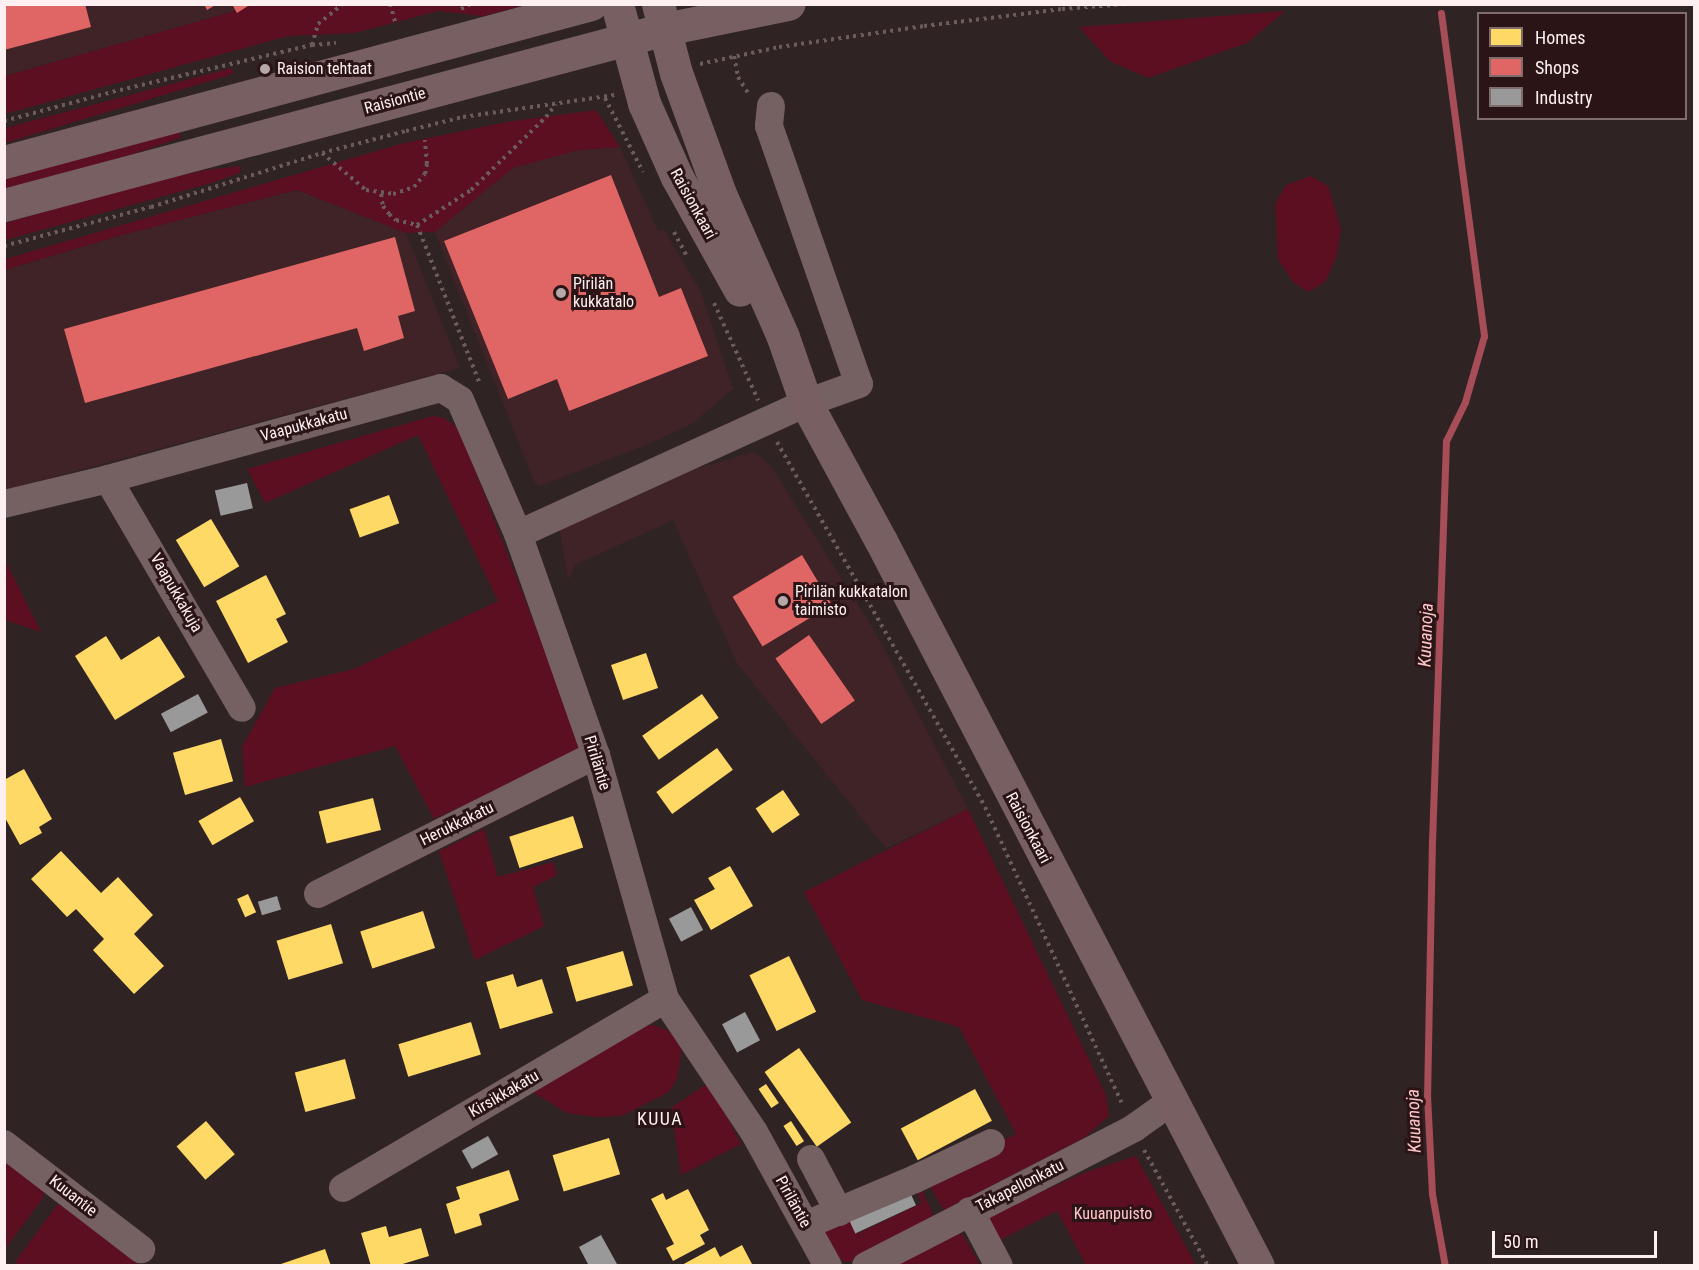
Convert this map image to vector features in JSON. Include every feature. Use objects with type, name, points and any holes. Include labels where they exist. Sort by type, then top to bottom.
[{"type":"main road","points":[[4,162],[591,4]]},
{"type":"main road","name":"Raisionkaari","points":[[617,4],[639,87],[677,177],[767,341],[803,396],[881,541],[1258,1266]]},
{"type":"main road","name":"Raisiontie","points":[[4,205],[626,39],[661,16],[788,4]]},
{"type":"main road","name":"Raisionkaari","points":[[661,16],[676,73],[720,194],[783,337],[803,396]]},
{"type":"street","points":[[518,534],[767,421],[803,396],[859,384],[769,126],[771,106]]},
{"type":"street","name":"Vaapukkakatu","points":[[4,504],[108,479],[441,388],[460,400],[518,534]]},
{"type":"street","name":"Vaapukkakuja","points":[[108,479],[242,708]]},
{"type":"street","name":"Piriläntie","points":[[518,534],[596,755],[665,999],[754,1132],[828,1266]]},
{"type":"street","name":"Herukkakatu","points":[[318,894],[596,755]]},
{"type":"street","name":"Kirsikkakatu","points":[[343,1188],[665,999]]},
{"type":"street","name":"Takapellonkatu","points":[[866,1266],[1134,1128],[1172,1101]]},
{"type":"street","points":[[806,1225],[991,1143]]},
{"type":"street","name":"Kuuantie","points":[[4,1144],[141,1249]]},
{"type":"street","points":[[811,1159],[839,1212]]},
{"type":"street","points":[[970,1211],[999,1266]]},
{"type":"path","points":[[312,45],[318,24],[343,4]]},
{"type":"path","points":[[390,4],[396,25]]},
{"type":"path","points":[[452,13],[471,4]]},
{"type":"path","points":[[676,73],[710,60],[779,47],[1039,12],[1127,4]]},
{"type":"path","points":[[4,121],[120,90],[312,45],[344,42]]},
{"type":"path","points":[[4,246],[239,181],[322,153],[463,117],[605,98],[639,87]]},
{"type":"path","points":[[605,98],[647,180]]},
{"type":"path","points":[[417,225],[471,190],[546,117],[557,103]]},
{"type":"path","points":[[322,153],[366,190],[393,194],[414,187],[425,174],[427,164],[425,140]]},
{"type":"path","points":[[669,222],[691,263]]},
{"type":"path","points":[[709,292],[783,454],[822,517],[985,807],[1134,1128],[1208,1266]]},
{"type":"shaded area","points":[[5,5],[256,5],[5,76]]},
{"type":"shaded area","points":[[620,147],[658,231],[664,230],[701,292],[733,389],[693,423],[651,443],[540,486],[535,483],[435,232],[513,167],[579,150]]},
{"type":"shaded area","points":[[297,190],[406,233],[460,368],[5,490],[5,270],[122,235]]},
{"type":"shaded area","points":[[754,452],[770,465],[874,630],[968,809],[886,848],[737,663],[673,520],[575,565],[568,580],[558,520],[681,473]]},
{"type":"green space","points":[[256,5],[526,5],[483,16],[438,11],[355,33],[288,36],[5,114],[5,76]]},
{"type":"green space","points":[[1285,11],[1247,43],[1148,78],[1110,61],[1079,27]]},
{"type":"green space","points":[[232,68],[233,74],[5,143],[5,128]]},
{"type":"green space","points":[[596,110],[620,147],[579,150],[513,168],[435,232],[406,233],[297,190],[122,235],[5,270],[5,259],[404,143],[507,122]]},
{"type":"green space","points":[[179,128],[180,138],[124,157],[5,190],[5,176]]},
{"type":"green space","points":[[241,166],[240,173],[211,183],[5,240],[5,223],[143,184],[206,170]]},
{"type":"green space","points":[[1311,176],[1328,186],[1341,229],[1337,255],[1326,281],[1308,292],[1293,282],[1278,259],[1275,204],[1286,185]]},
{"type":"green space","points":[[433,416],[444,418],[459,429],[583,750],[434,819],[395,746],[245,787],[242,747],[275,688],[354,669],[498,601],[418,435],[265,503],[247,469]]},
{"type":"green space","points":[[5,560],[41,632],[5,620]]},
{"type":"green space","points":[[968,809],[1106,1095],[1109,1116],[1084,1138],[944,1210],[926,1180],[1016,1134],[959,1027],[862,1000],[804,892]]},
{"type":"green space","points":[[484,829],[498,877],[553,862],[557,875],[533,887],[544,926],[475,960],[439,851]]},
{"type":"green space","points":[[653,1025],[669,1031],[682,1046],[677,1079],[669,1092],[621,1116],[595,1117],[567,1113],[526,1088],[636,1027]]},
{"type":"green space","points":[[705,1085],[713,1088],[741,1144],[681,1175],[671,1108]]},
{"type":"green space","points":[[5,1156],[44,1188],[43,1198],[5,1249]]},
{"type":"green space","name":"Kuuanpuisto","points":[[1136,1156],[1196,1265],[1086,1265],[1057,1211],[996,1242],[984,1217],[1086,1172]]},
{"type":"green space","points":[[919,1184],[936,1221],[861,1260],[846,1262],[833,1256],[824,1228],[848,1217],[857,1234],[922,1203],[914,1186]]},
{"type":"green space","points":[[57,1205],[67,1205],[139,1265],[19,1266],[15,1262]]},
{"type":"green space","points":[[958,1233],[963,1235],[979,1263],[974,1266],[895,1266]]},
{"type":"building: Homes","points":[[389,495],[399,523],[360,538],[350,509]]},
{"type":"building: Homes","points":[[211,519],[239,566],[204,587],[176,540]]},
{"type":"building: Homes","points":[[266,575],[286,614],[276,619],[288,642],[248,663],[216,601]]},
{"type":"building: Homes","points":[[106,636],[121,660],[159,636],[185,677],[115,720],[75,656]]},
{"type":"building: Homes","points":[[646,653],[658,688],[623,700],[611,665]]},
{"type":"building: Homes","points":[[702,694],[719,718],[659,760],[642,736]]},
{"type":"building: Homes","points":[[221,739],[233,781],[185,795],[173,753]]},
{"type":"building: Homes","points":[[717,748],[733,770],[672,814],[656,792]]},
{"type":"building: Homes","points":[[24,769],[52,819],[39,827],[42,833],[20,845],[4,816],[4,780]]},
{"type":"building: Homes","points":[[783,790],[800,815],[772,833],[756,808]]},
{"type":"building: Homes","points":[[240,797],[254,821],[212,845],[198,821]]},
{"type":"building: Homes","points":[[373,798],[381,830],[327,844],[319,812]]},
{"type":"building: Homes","points":[[573,816],[583,847],[519,868],[509,837]]},
{"type":"building: Homes","points":[[61,851],[101,893],[118,877],[153,915],[134,934],[164,966],[134,994],[93,950],[104,939],[76,909],[67,917],[31,879]]},
{"type":"building: Homes","points":[[730,866],[753,906],[711,930],[694,900],[715,889],[708,878]]},
{"type":"building: Homes","points":[[248,894],[256,912],[245,917],[237,899]]},
{"type":"building: Homes","points":[[423,911],[435,948],[372,968],[360,931]]},
{"type":"building: Homes","points":[[331,924],[343,963],[288,980],[276,941]]},
{"type":"building: Homes","points":[[623,951],[633,986],[576,1002],[566,967]]},
{"type":"building: Homes","points":[[789,956],[816,1012],[777,1031],[749,975]]},
{"type":"building: Homes","points":[[513,974],[517,987],[542,979],[553,1013],[500,1029],[486,982]]},
{"type":"building: Homes","points":[[471,1022],[481,1055],[408,1077],[398,1044]]},
{"type":"building: Homes","points":[[799,1048],[851,1123],[817,1147],[765,1072]]},
{"type":"building: Homes","points":[[345,1059],[356,1099],[305,1112],[295,1072]]},
{"type":"building: Homes","points":[[766,1084],[779,1103],[771,1108],[759,1089]]},
{"type":"building: Homes","points":[[975,1089],[992,1121],[918,1160],[901,1128]]},
{"type":"building: Homes","points":[[206,1121],[235,1154],[205,1180],[177,1147]]},
{"type":"building: Homes","points":[[791,1121],[804,1141],[797,1146],[783,1126]]},
{"type":"building: Homes","points":[[609,1138],[620,1174],[564,1192],[553,1155]]},
{"type":"building: Homes","points":[[509,1170],[519,1200],[479,1214],[482,1225],[455,1234],[446,1204],[460,1199],[456,1187]]},
{"type":"building: Homes","points":[[688,1189],[709,1230],[700,1235],[705,1244],[673,1261],[666,1248],[674,1244],[651,1199],[663,1193],[666,1200]]},
{"type":"building: Homes","points":[[386,1226],[389,1237],[421,1228],[429,1256],[396,1266],[371,1266],[361,1233]]},
{"type":"building: Homes","points":[[742,1245],[753,1266],[680,1266],[715,1247],[720,1257]]},
{"type":"building: Homes","points":[[325,1249],[331,1266],[278,1266],[278,1265]]},
{"type":"building: Shops","points":[[4,4],[85,4],[91,27],[4,50]]},
{"type":"building: Shops","points":[[204,4],[217,4],[207,10]]},
{"type":"building: Shops","points":[[232,4],[251,4],[237,13]]},
{"type":"building: Shops","name":"Pirilän kukkatalo","points":[[611,175],[659,297],[681,288],[708,356],[569,411],[557,379],[508,399],[444,241]]},
{"type":"building: Shops","points":[[395,237],[415,311],[398,316],[404,338],[364,351],[357,328],[85,403],[64,329]]},
{"type":"building: Shops","name":"Pirilän kukkatalon taimisto","points":[[802,555],[832,605],[762,646],[733,597]]},
{"type":"building: Shops","points":[[809,635],[855,701],[821,724],[775,659]]},
{"type":"building: Industry","points":[[247,483],[253,508],[221,516],[215,490]]},
{"type":"building: Industry","points":[[198,694],[208,713],[171,732],[161,714]]},
{"type":"building: Industry","points":[[277,896],[281,909],[262,915],[258,902]]},
{"type":"building: Industry","points":[[691,907],[703,930],[681,942],[669,919]]},
{"type":"building: Industry","points":[[745,1012],[760,1040],[737,1052],[722,1024]]},
{"type":"building: Industry","points":[[488,1136],[498,1154],[472,1169],[462,1151]]},
{"type":"building: Industry","points":[[908,1188],[916,1205],[855,1234],[847,1216]]},
{"type":"building: Industry","points":[[601,1235],[617,1264],[614,1266],[589,1266],[579,1247]]},
{"type":"waterway","name":"Kuuanoja","points":[[1441,13],[1484,336],[1465,402],[1446,441],[1432,839],[1427,1095],[1432,1194],[1445,1266]]},
{"type":"place","name":"Raision tehtaat","points":[[265,69]]},
{"type":"place","name":"Pirilän kukkatalo","points":[[561,293]]},
{"type":"place","name":"Pirilän kukkatalon taimisto","points":[[783,601]]},
{"type":"district","name":"KUUA","points":[[660,1119]]}]
